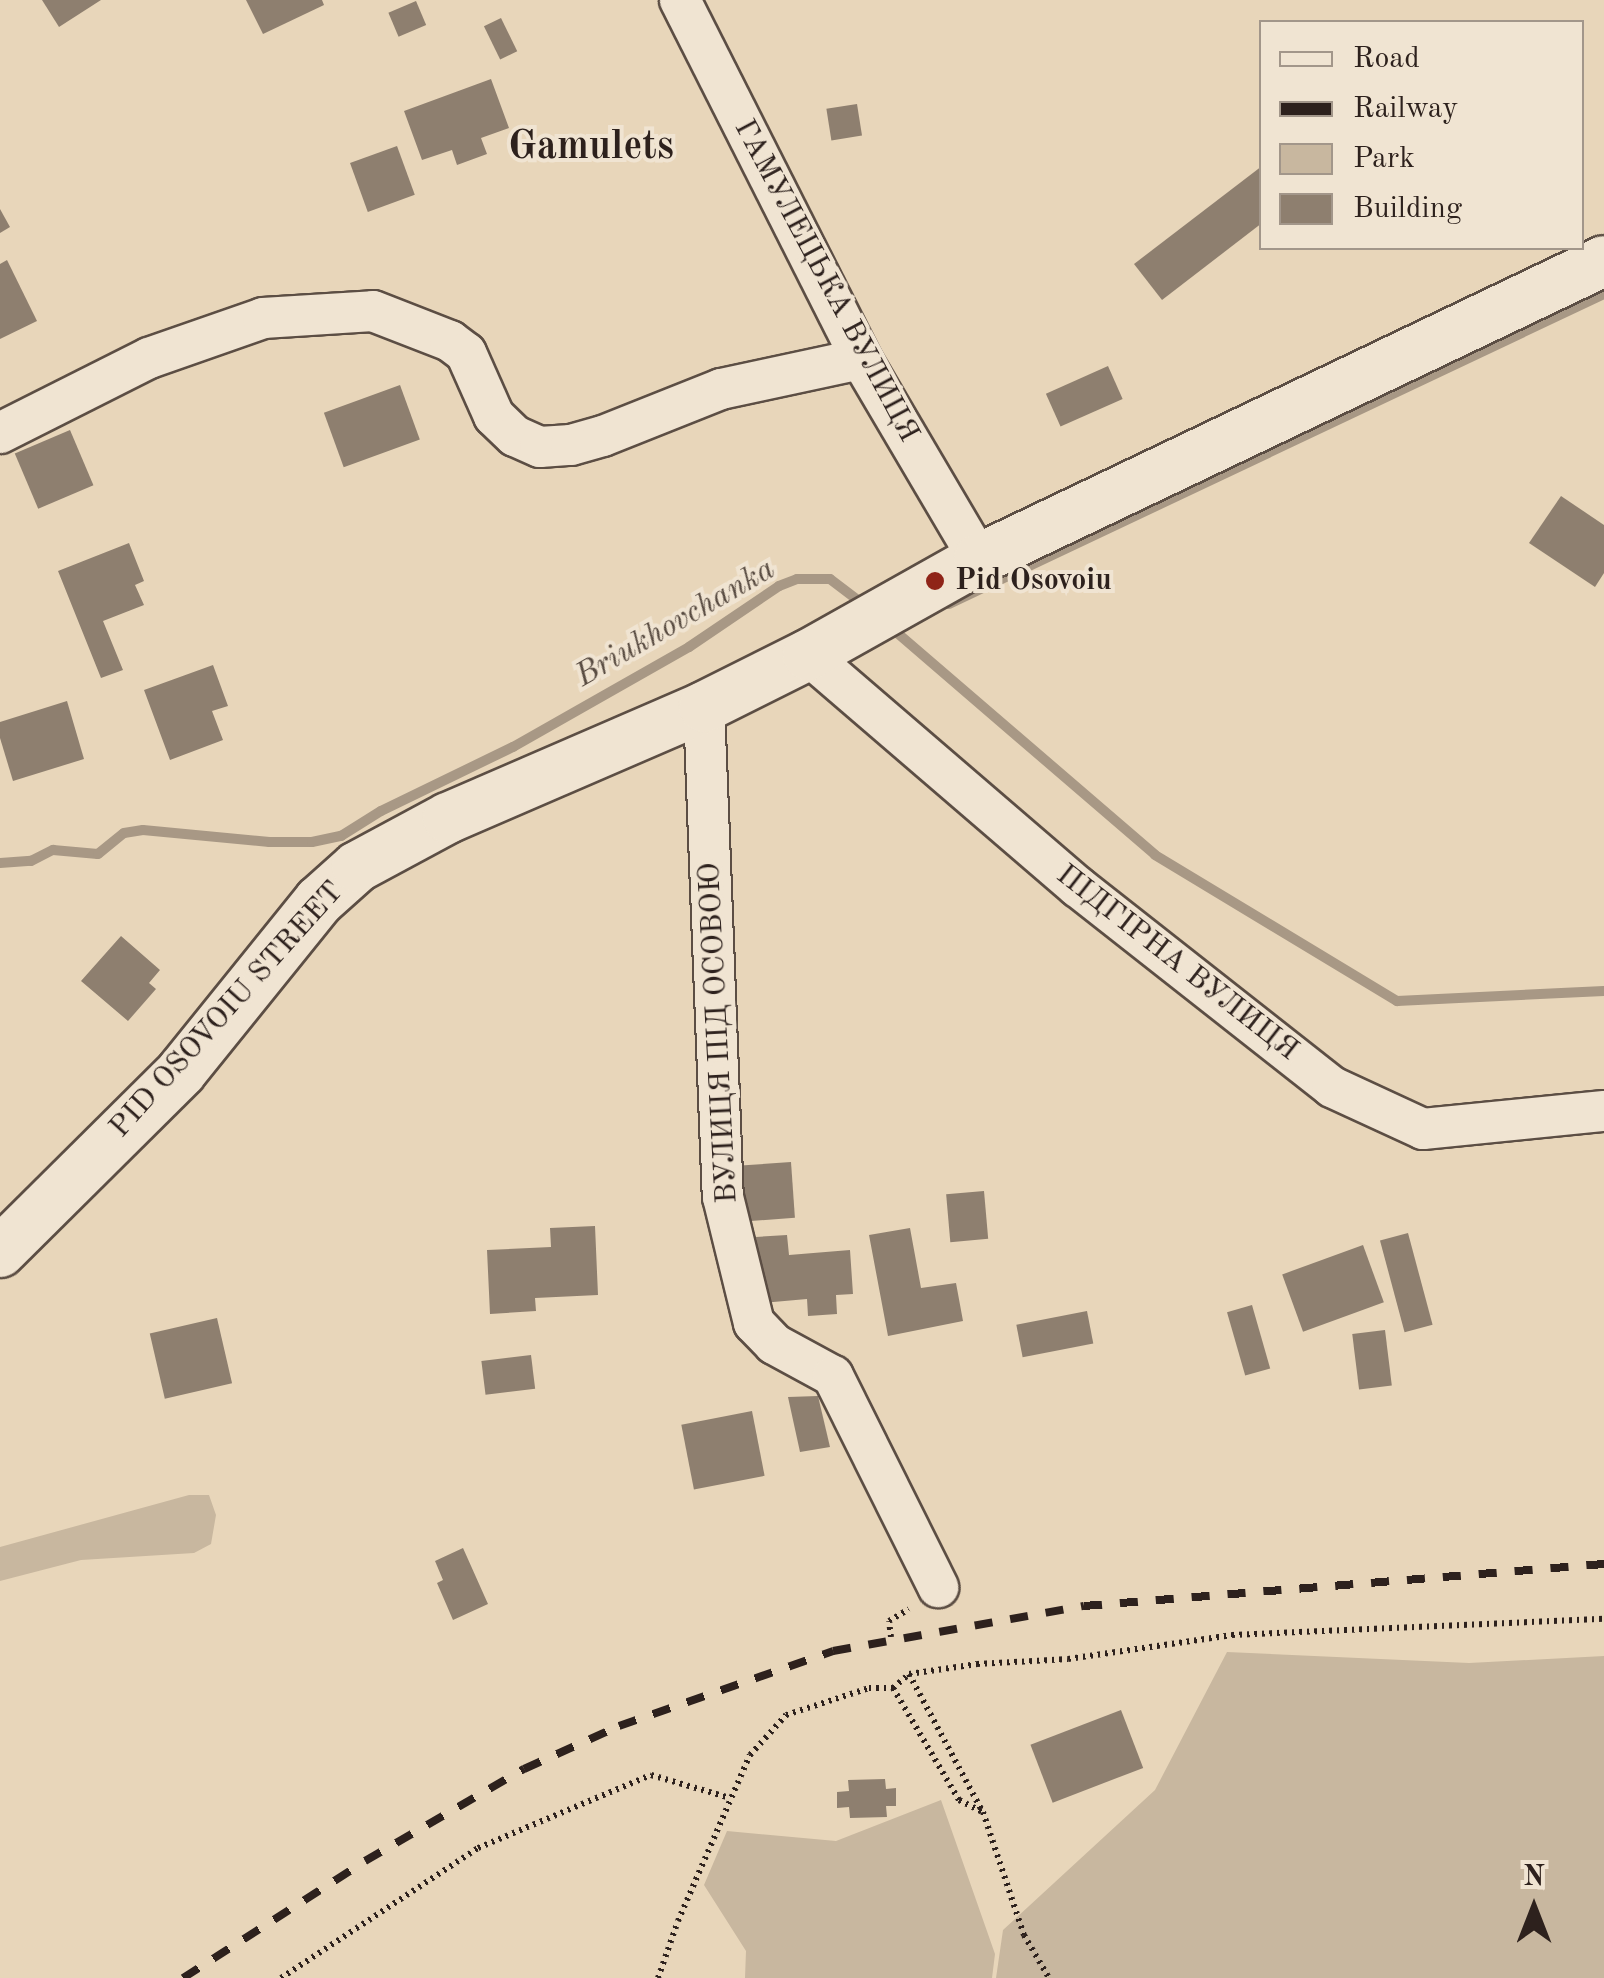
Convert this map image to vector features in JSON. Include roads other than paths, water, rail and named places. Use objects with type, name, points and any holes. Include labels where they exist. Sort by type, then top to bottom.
[{"type":"street","name":"ГАМУЛЕЦЬКА ВУЛИЦЯ","points":[[680,0],[860,359],[979,559]]},
{"type":"street","points":[[979,559],[1604,261]]},
{"type":"street","points":[[0,432],[149,358],[263,318],[374,311],[450,341],[466,353],[494,416],[515,436],[540,447],[571,446],[603,436],[721,389],[860,359]]},
{"type":"street","name":"PID OSOVOIU STREET","points":[[0,1252],[180,1072],[319,901],[357,868],[448,818],[704,707],[826,645],[979,559]]},
{"type":"street","name":"ПІДГІРНА ВУЛИЦЯ","points":[[826,645],[1078,887],[1332,1086],[1422,1129],[1604,1111]]},
{"type":"street","name":"ВУЛИЦЯ ПІД ОСОВОЮ","points":[[704,707],[723,1197],[754,1323],[774,1344],[833,1376],[938,1587]]},
{"type":"waterway","points":[[949,604],[1604,294]]},
{"type":"waterway","name":"Briukhovchanka","points":[[0,863],[31,861],[53,850],[98,854],[124,833],[143,830],[269,842],[312,842],[341,836],[381,811],[513,747],[689,647],[779,586],[797,579],[830,579],[868,608]]},
{"type":"waterway","name":"Briukhovchanka","points":[[888,625],[1155,855],[1397,1001],[1604,991]]},
{"type":"railway","points":[[183,1978],[365,1861],[524,1769],[619,1726],[833,1651],[1084,1606],[1604,1564]]},
{"type":"place","name":"Pid Osovoiu","points":[[935,581]]},
{"type":"district","name":"Gamulets","points":[[591,148]]}]
